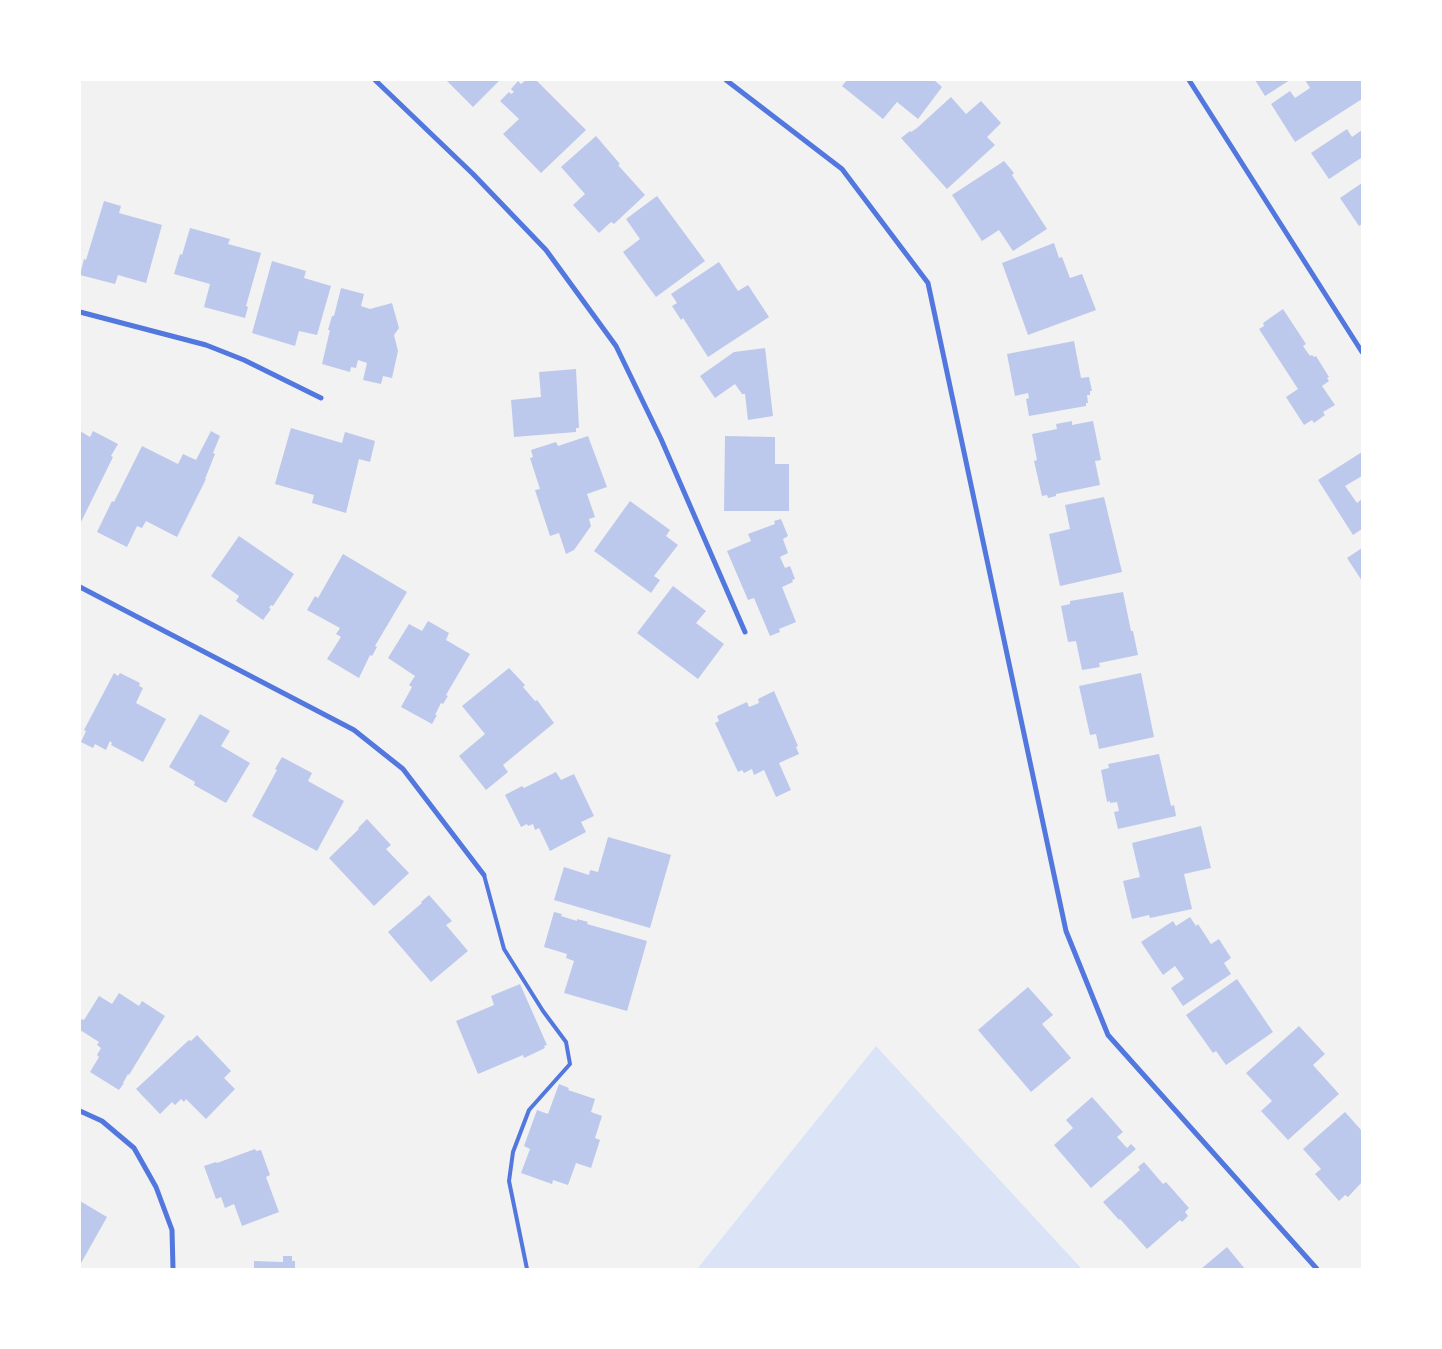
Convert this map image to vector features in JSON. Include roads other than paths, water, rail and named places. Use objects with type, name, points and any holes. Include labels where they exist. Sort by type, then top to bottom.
[{"type":"street","points":[[375,80],[473,174],[546,250],[616,346],[661,439],[745,632]]},
{"type":"street","points":[[726,80],[842,169],[928,283],[1066,931],[1108,1034],[1317,1269]]},
{"type":"street","points":[[1189,80],[1362,352]]},
{"type":"street","points":[[80,312],[206,345],[244,360],[321,398]]},
{"type":"street","points":[[80,587],[354,730],[403,769],[484,875]]},
{"type":"street","points":[[80,1111],[102,1121],[134,1148],[156,1187],[172,1230],[173,1269]]},
{"type":"lane","points":[[484,875],[504,948],[543,1011],[566,1042],[570,1064],[529,1110],[513,1152],[509,1181],[528,1269]]}]
